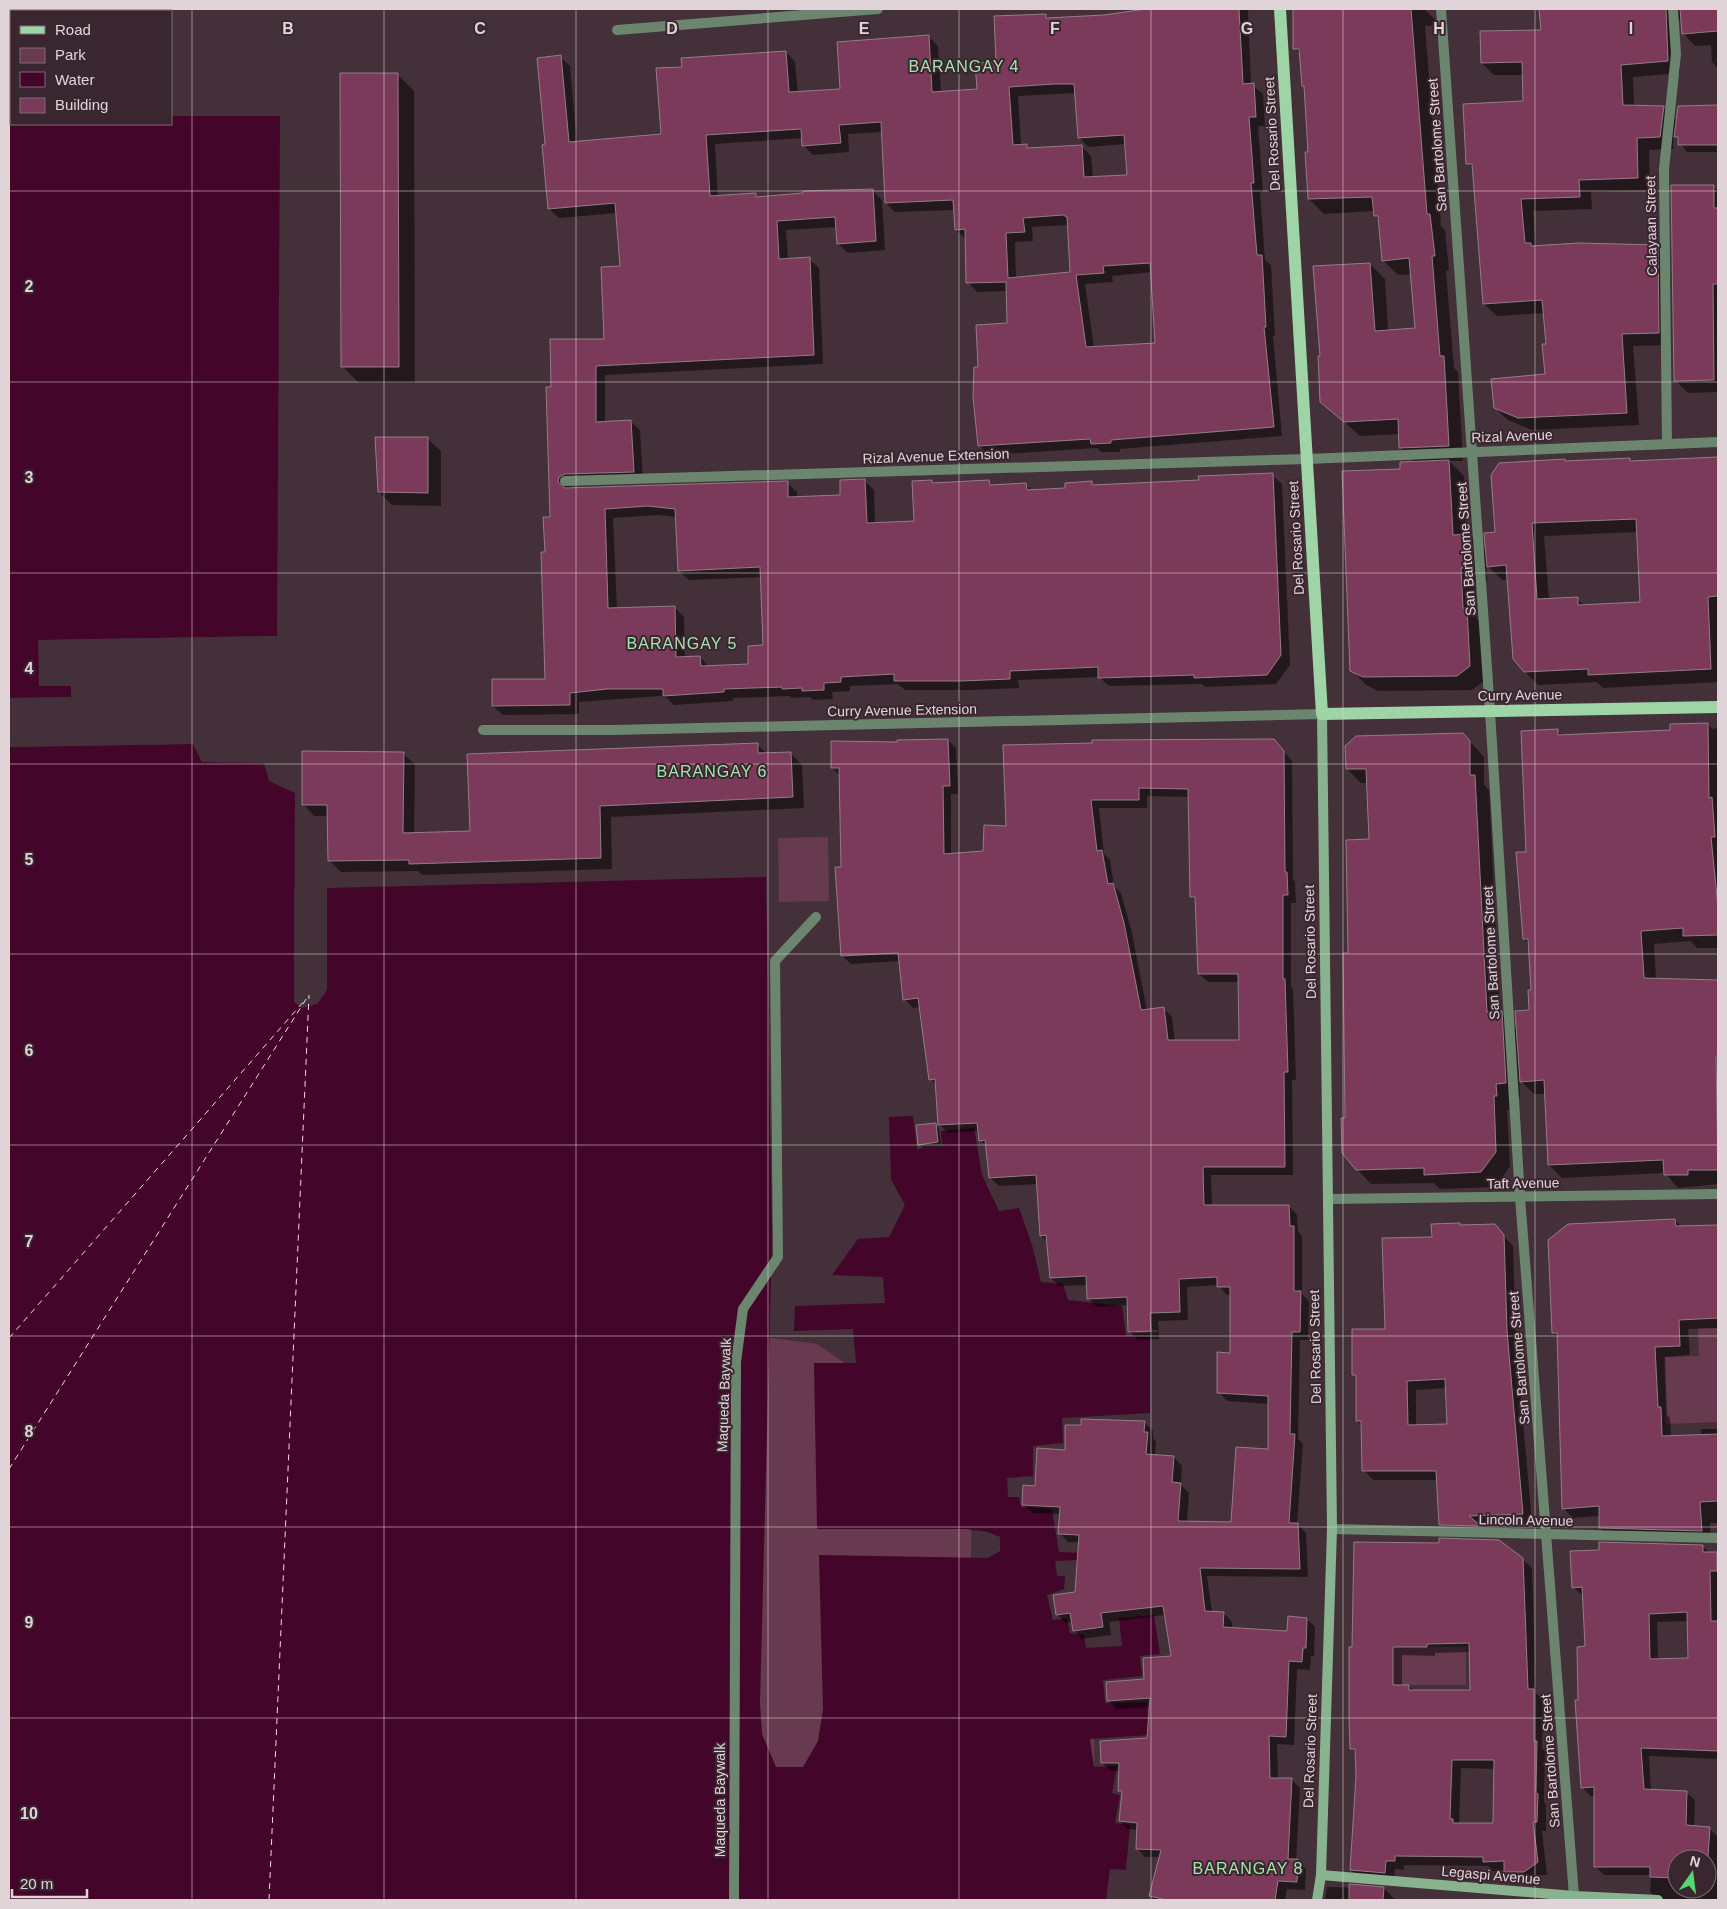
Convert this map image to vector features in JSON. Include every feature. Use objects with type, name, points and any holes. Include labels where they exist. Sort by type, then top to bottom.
[{"type":"main road","name":"Del Rosario Street","points":[[1280,9],[1322,714]]},
{"type":"main road","name":"Curry Avenue","points":[[1322,714],[1718,707]]},
{"type":"street","points":[[617,30],[878,9]]},
{"type":"street","name":"San Bartolome Street","points":[[1441,9],[1490,711],[1520,1197],[1574,1896]]},
{"type":"street","name":"Calayaan Street","points":[[1667,444],[1664,169],[1676,54],[1673,9]]},
{"type":"street","name":"Rizal Avenue","points":[[1307,459],[1718,442]]},
{"type":"street","name":"Rizal Avenue Extension","points":[[565,481],[1307,459]]},
{"type":"street","name":"Curry Avenue Extension","points":[[482,730],[623,729],[1322,714]]},
{"type":"street","name":"Del Rosario Street","points":[[1317,1900],[1321,1875],[1332,1529],[1322,714]]},
{"type":"street","name":"Maqueda Baywalk","points":[[734,1900],[736,1362],[743,1309],[778,1257],[775,961],[816,918]]},
{"type":"street","name":"Taft Avenue","points":[[1328,1199],[1718,1194]]},
{"type":"street","name":"Lincoln Avenue","points":[[1332,1529],[1718,1538]]},
{"type":"street","name":"Legaspi Avenue","points":[[1321,1875],[1574,1896],[1658,1900]]},
{"type":"green space","points":[[828,837],[829,901],[779,902],[778,838]]},
{"type":"green space","points":[[1698,1328],[1718,1328],[1718,1422],[1666,1424],[1664,1357],[1699,1356]]},
{"type":"green space","points":[[751,1335],[817,1344],[927,1419],[972,1457],[970,1680],[1094,1674],[1095,1900],[746,1900]]},
{"type":"green space","points":[[1393,1647],[1466,1647],[1466,1685],[1393,1685]]},
{"type":"water","points":[[9,59],[10,125],[172,125],[172,116],[280,116],[277,636],[39,640],[39,685],[71,686],[71,697],[9,698]]},
{"type":"water","points":[[193,744],[202,762],[264,763],[269,781],[295,793],[294,1002],[302,1007],[317,1004],[327,990],[327,888],[766,877],[772,1236],[760,1703],[762,1734],[776,1767],[803,1767],[818,1741],[823,1709],[819,1555],[988,1558],[1000,1551],[1000,1537],[988,1532],[966,1529],[817,1529],[814,1363],[856,1363],[853,1329],[794,1331],[795,1306],[885,1303],[883,1277],[832,1275],[858,1239],[889,1237],[905,1205],[891,1179],[889,1117],[913,1116],[917,1149],[942,1146],[941,1131],[974,1128],[982,1175],[999,1211],[1019,1208],[1032,1245],[1041,1282],[1063,1284],[1068,1300],[1122,1306],[1126,1336],[1150,1337],[1150,1413],[1062,1418],[1063,1443],[1033,1446],[1033,1476],[1007,1478],[1008,1497],[1019,1497],[1021,1507],[1052,1509],[1059,1552],[1099,1554],[1100,1559],[1055,1561],[1057,1576],[1065,1576],[1064,1589],[1047,1595],[1053,1620],[1067,1618],[1070,1633],[1084,1635],[1086,1648],[1122,1646],[1119,1618],[1154,1615],[1160,1654],[1140,1656],[1142,1676],[1103,1680],[1105,1703],[1147,1702],[1149,1735],[1090,1739],[1094,1767],[1117,1766],[1112,1793],[1120,1795],[1115,1823],[1130,1825],[1126,1870],[1110,1869],[1106,1899],[1113,1900],[9,1900],[9,747]]},
{"type":"pier","points":[[172,113],[280,113],[279,116],[172,116]]},
{"type":"pier","points":[[277,636],[277,639],[41,643],[42,683],[72,684],[74,698],[9,701],[9,698],[71,697],[71,686],[39,686],[38,640]]},
{"type":"pier","points":[[193,741],[204,759],[264,760],[267,763],[202,762],[193,744],[9,747],[9,744]]},
{"type":"pier","points":[[294,888],[297,888],[296,1001],[302,1005],[316,1002],[325,989],[324,888],[327,888],[327,990],[317,1004],[302,1008],[294,1002]]},
{"type":"building","points":[[1146,9],[1239,9],[1243,84],[1254,83],[1256,117],[1249,117],[1254,183],[1251,183],[1257,255],[1262,255],[1266,327],[1264,327],[1274,427],[1111,440],[1111,443],[1091,444],[1090,439],[978,446],[973,397],[974,367],[978,367],[976,325],[1007,323],[1006,282],[966,283],[965,229],[955,230],[953,200],[885,203],[881,122],[839,125],[841,143],[802,146],[801,129],[706,135],[710,196],[756,193],[756,197],[803,193],[803,191],[873,189],[876,241],[837,244],[835,217],[777,221],[779,259],[810,257],[814,355],[596,366],[596,422],[631,420],[634,472],[565,474],[559,477],[558,482],[565,488],[788,481],[788,497],[840,495],[840,480],[865,479],[867,523],[914,521],[912,481],[932,480],[932,483],[989,480],[990,485],[1026,483],[1027,490],[1065,488],[1065,483],[1092,481],[1092,485],[1199,480],[1198,476],[1273,473],[1281,655],[1267,675],[1194,678],[1194,675],[1098,678],[1098,667],[1010,671],[1010,679],[961,681],[894,681],[894,674],[841,677],[841,682],[824,683],[824,690],[802,691],[802,688],[782,689],[782,687],[724,689],[724,692],[663,696],[663,689],[607,689],[570,693],[570,705],[492,706],[492,679],[545,679],[541,552],[545,552],[543,517],[550,517],[546,387],[551,387],[550,339],[604,339],[601,267],[620,266],[615,203],[548,209],[542,145],[545,144],[537,58],[561,55],[569,142],[661,134],[656,68],[682,67],[681,58],[786,51],[789,92],[840,89],[837,42],[929,35],[932,92],[977,89],[975,63],[996,62],[994,16],[1046,14],[1046,18],[1104,15]],"holes":[[[1074,84],[1078,138],[1124,135],[1127,175],[1084,177],[1082,145],[1027,148],[1027,144],[1013,145],[1009,87]],[[1063,215],[1067,217],[1070,272],[1008,278],[1006,233],[1025,232],[1023,218]],[[1150,263],[1155,343],[1086,347],[1076,275],[1104,273],[1103,266]],[[648,506],[675,509],[678,571],[760,567],[763,645],[748,646],[748,664],[701,666],[700,656],[676,657],[675,606],[608,608],[605,509]]]},
{"type":"building","points":[[1293,9],[1411,9],[1427,214],[1430,214],[1435,256],[1432,256],[1440,356],[1444,356],[1449,446],[1399,448],[1398,419],[1344,422],[1320,402],[1318,356],[1320,356],[1313,266],[1370,263],[1375,331],[1415,328],[1409,258],[1382,261],[1378,216],[1374,216],[1372,197],[1308,199],[1305,152],[1308,152],[1304,86],[1302,86],[1299,49],[1293,49]]},
{"type":"building","points":[[1539,9],[1666,9],[1668,61],[1621,65],[1623,105],[1664,106],[1660,137],[1637,138],[1638,178],[1579,180],[1580,197],[1521,199],[1525,243],[1531,243],[1531,246],[1579,243],[1658,245],[1659,333],[1622,334],[1627,413],[1518,418],[1494,408],[1491,379],[1545,374],[1542,344],[1546,344],[1542,300],[1483,304],[1472,164],[1466,164],[1463,104],[1523,101],[1522,62],[1481,63],[1480,31],[1541,30]]},
{"type":"building","points":[[1680,9],[1718,9],[1718,31],[1682,34]]},
{"type":"building","points":[[340,73],[398,73],[399,367],[341,367]]},
{"type":"building","points":[[1718,105],[1718,145],[1678,145],[1678,137],[1674,137],[1678,106]]},
{"type":"building","points":[[1671,185],[1714,185],[1714,208],[1718,208],[1718,284],[1713,284],[1714,380],[1674,381]]},
{"type":"building","points":[[375,437],[428,437],[428,493],[378,492]]},
{"type":"building","points":[[1718,457],[1718,591],[1717,596],[1708,597],[1711,669],[1588,675],[1588,669],[1524,672],[1513,659],[1506,565],[1487,567],[1484,533],[1495,532],[1491,475],[1499,463],[1630,458],[1630,461]],"holes":[[[1636,519],[1640,602],[1578,605],[1578,597],[1537,599],[1532,523]]]},
{"type":"building","points":[[1449,460],[1453,535],[1471,534],[1473,568],[1461,568],[1463,608],[1467,608],[1470,666],[1457,676],[1363,677],[1350,671],[1342,471],[1400,469],[1400,462]]},
{"type":"building","points":[[1708,723],[1709,798],[1712,797],[1715,837],[1711,837],[1718,907],[1718,935],[1683,936],[1683,928],[1641,931],[1644,978],[1718,980],[1718,1056],[1716,1056],[1718,1170],[1688,1170],[1688,1175],[1664,1175],[1663,1160],[1548,1165],[1544,1080],[1520,1082],[1515,1011],[1529,1010],[1528,990],[1531,990],[1528,939],[1523,939],[1516,852],[1526,852],[1521,731],[1558,729],[1558,735],[1670,730],[1670,724]]},
{"type":"building","points":[[1463,733],[1470,741],[1470,775],[1475,775],[1487,1012],[1502,1011],[1506,1083],[1496,1084],[1497,1096],[1494,1096],[1496,1152],[1481,1172],[1424,1175],[1424,1168],[1356,1170],[1342,1153],[1341,1118],[1345,1118],[1343,953],[1348,953],[1346,840],[1369,839],[1366,769],[1346,769],[1345,746],[1356,736]]},
{"type":"building","points":[[948,739],[950,786],[943,786],[944,854],[983,851],[984,825],[1006,826],[1003,745],[1092,743],[1092,740],[1274,739],[1284,751],[1285,872],[1287,872],[1288,895],[1283,895],[1283,979],[1285,979],[1288,1072],[1284,1072],[1285,1167],[1203,1167],[1204,1205],[1289,1205],[1290,1226],[1294,1226],[1294,1291],[1301,1291],[1300,1332],[1292,1332],[1290,1434],[1295,1434],[1289,1523],[1298,1523],[1300,1569],[1200,1568],[1205,1611],[1224,1612],[1223,1627],[1287,1631],[1288,1616],[1307,1618],[1306,1648],[1303,1648],[1302,1662],[1289,1661],[1286,1737],[1269,1736],[1270,1778],[1292,1778],[1288,1859],[1298,1859],[1297,1882],[1278,1881],[1275,1900],[1167,1900],[1149,1896],[1161,1850],[1136,1849],[1137,1823],[1119,1821],[1122,1791],[1118,1791],[1119,1763],[1101,1763],[1100,1741],[1147,1738],[1150,1698],[1107,1701],[1106,1682],[1144,1679],[1143,1658],[1171,1656],[1163,1606],[1101,1613],[1103,1627],[1073,1631],[1070,1613],[1056,1615],[1053,1595],[1075,1592],[1079,1535],[1058,1534],[1060,1507],[1022,1505],[1023,1485],[1035,1486],[1037,1448],[1065,1450],[1065,1425],[1081,1425],[1081,1419],[1145,1421],[1144,1432],[1148,1432],[1146,1454],[1174,1456],[1172,1482],[1181,1483],[1178,1521],[1231,1522],[1236,1447],[1268,1449],[1268,1396],[1217,1393],[1217,1352],[1230,1353],[1230,1287],[1217,1287],[1217,1277],[1179,1279],[1180,1312],[1150,1313],[1151,1331],[1128,1332],[1127,1297],[1087,1299],[1086,1276],[1050,1278],[1046,1235],[1040,1236],[1036,1175],[989,1178],[985,1140],[979,1141],[977,1123],[938,1125],[935,1079],[929,1080],[918,998],[903,1000],[898,953],[841,956],[835,867],[841,867],[839,768],[831,768],[831,741],[897,742],[897,740]],"holes":[[[1139,788],[1188,789],[1190,897],[1195,897],[1198,974],[1238,974],[1239,1040],[1168,1040],[1164,1007],[1141,1010],[1124,923],[1113,883],[1108,884],[1102,850],[1097,851],[1091,800],[1139,800]]]},
{"type":"building","points":[[758,743],[758,753],[791,752],[793,797],[600,806],[601,858],[409,864],[409,860],[328,861],[327,805],[302,805],[302,751],[404,752],[403,833],[470,831],[467,754]]},
{"type":"building","points":[[936,1123],[938,1142],[918,1145],[916,1125]]},
{"type":"building","points":[[1675,1219],[1676,1226],[1718,1225],[1718,1318],[1679,1320],[1680,1346],[1655,1347],[1658,1407],[1661,1407],[1662,1436],[1718,1434],[1718,1501],[1700,1502],[1702,1531],[1599,1528],[1599,1506],[1562,1509],[1557,1333],[1552,1333],[1548,1240],[1568,1224]]},
{"type":"building","points":[[1431,1224],[1495,1224],[1504,1235],[1507,1331],[1523,1514],[1469,1516],[1481,1526],[1439,1525],[1436,1471],[1362,1471],[1361,1421],[1356,1421],[1356,1375],[1352,1375],[1352,1329],[1385,1329],[1382,1238],[1432,1237]],"holes":[[[1445,1379],[1447,1424],[1408,1425],[1407,1381]]]},
{"type":"building","points":[[1439,1538],[1499,1540],[1523,1558],[1528,1689],[1534,1689],[1534,1741],[1537,1741],[1536,1793],[1538,1794],[1537,1822],[1533,1822],[1538,1862],[1524,1872],[1504,1872],[1504,1861],[1483,1862],[1483,1857],[1395,1856],[1395,1861],[1386,1861],[1385,1873],[1350,1870],[1356,1776],[1355,1749],[1350,1749],[1349,1719],[1349,1647],[1352,1647],[1354,1542],[1439,1543]],"holes":[[[1469,1643],[1470,1690],[1409,1690],[1409,1685],[1393,1685],[1393,1647],[1427,1647],[1427,1644]],[[1452,1760],[1494,1760],[1493,1823],[1453,1823],[1453,1819],[1450,1819]]]},
{"type":"building","points":[[1599,1542],[1703,1545],[1703,1552],[1717,1552],[1717,1571],[1710,1571],[1711,1621],[1718,1621],[1718,1751],[1641,1748],[1644,1789],[1687,1791],[1686,1825],[1710,1827],[1708,1849],[1667,1849],[1667,1878],[1650,1877],[1650,1867],[1594,1867],[1594,1787],[1581,1788],[1575,1700],[1578,1700],[1577,1647],[1585,1646],[1582,1587],[1572,1588],[1570,1551],[1599,1550]],"holes":[[[1687,1612],[1688,1658],[1650,1659],[1649,1614]]]},
{"type":"building","points":[[1349,1884],[1384,1887],[1383,1900],[1349,1900]]},
{"type":"ferry route","points":[[269,1900],[309,995]]},
{"type":"ferry route","points":[[9,1469],[308,996]]},
{"type":"ferry route","points":[[9,1338],[305,1000]]},
{"type":"district","name":"BARANGAY 4","points":[[964,66]]},
{"type":"district","name":"BARANGAY 5","points":[[682,643]]},
{"type":"district","name":"BARANGAY 6","points":[[712,771]]},
{"type":"district","name":"BARANGAY 8","points":[[1248,1868]]}]
